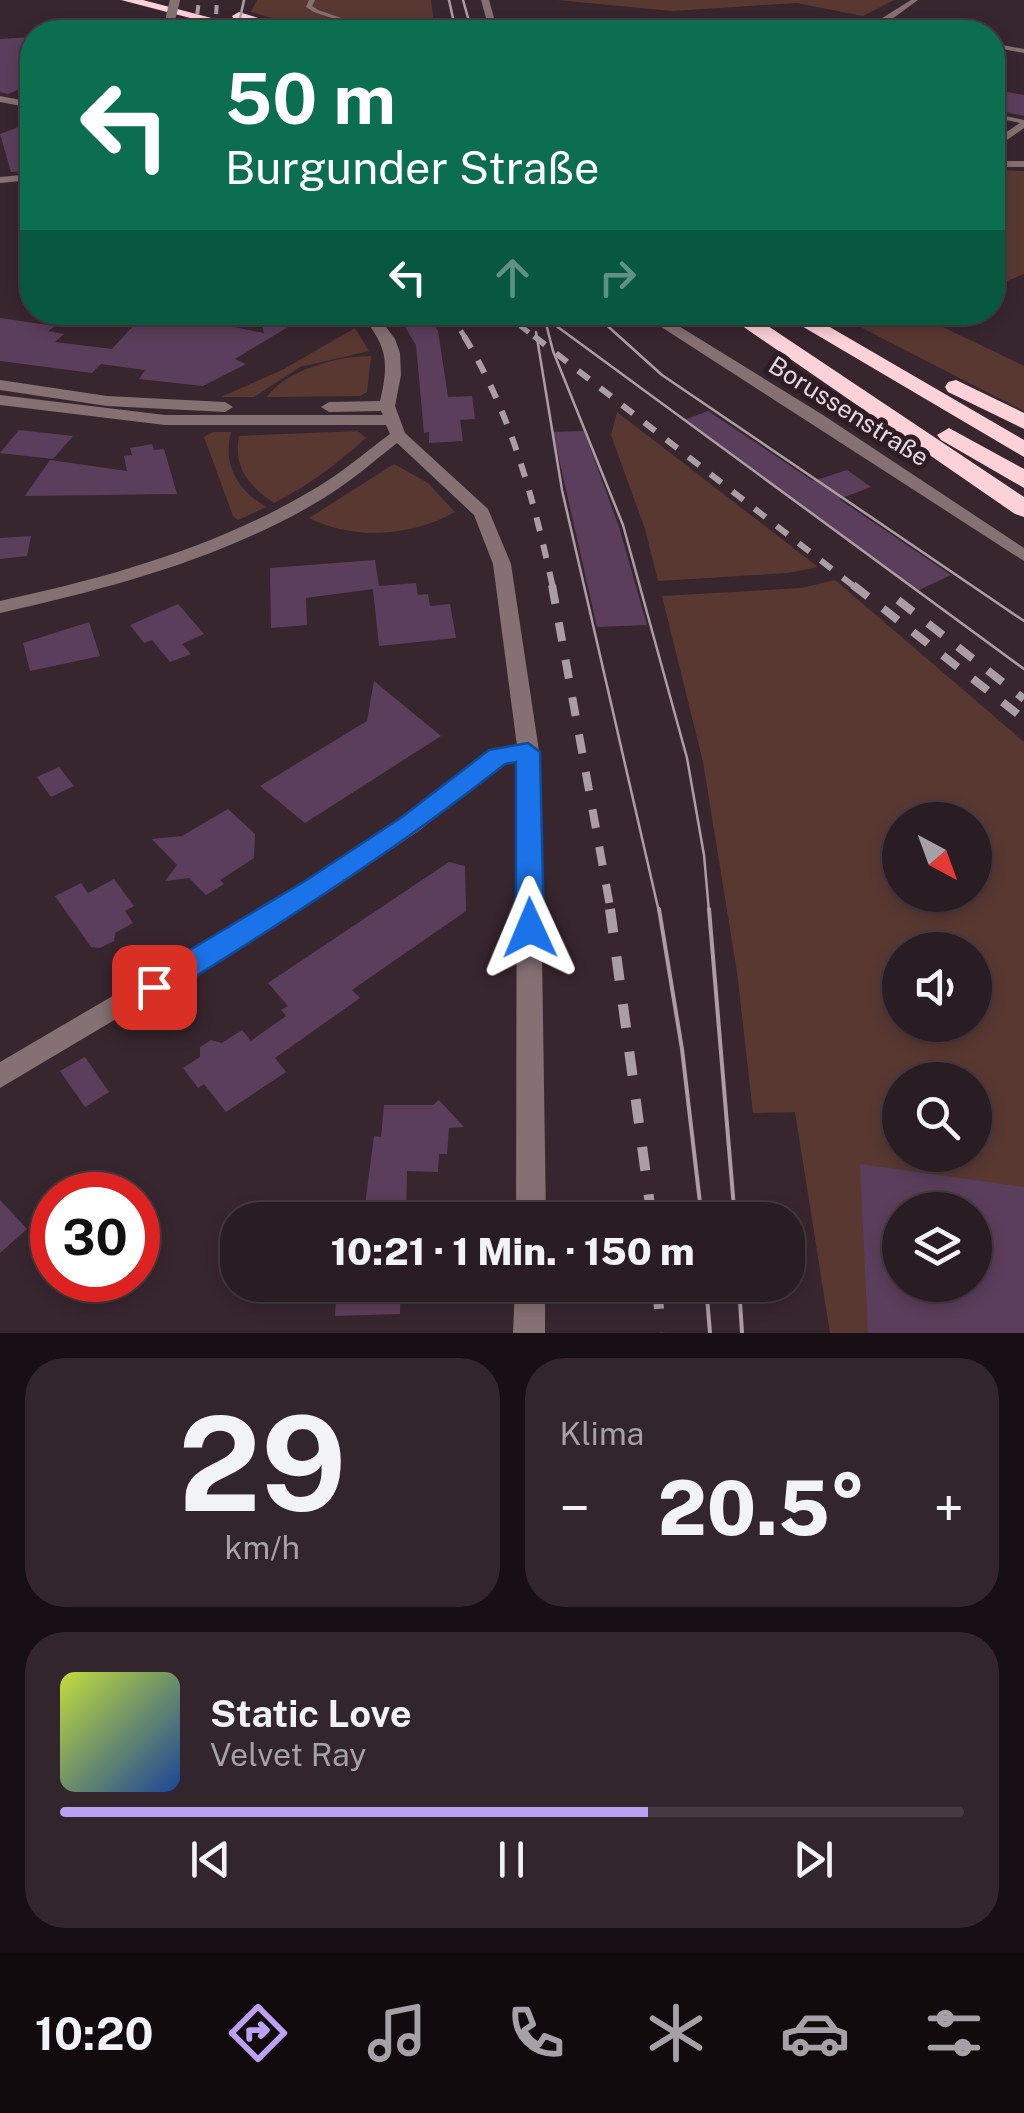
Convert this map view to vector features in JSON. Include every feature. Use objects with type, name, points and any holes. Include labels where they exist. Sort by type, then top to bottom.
[{"type":"highway","points":[[127,0],[209,20]]},
{"type":"highway","points":[[173,0],[246,20]]},
{"type":"highway","points":[[751,325],[1024,509]]},
{"type":"highway","points":[[768,325],[1024,480]]},
{"type":"highway","points":[[810,325],[1024,450]]},
{"type":"highway","points":[[840,325],[1024,422]]},
{"type":"street","points":[[379,325],[393,353],[391,421],[414,454],[454,484],[482,512],[502,564],[528,752],[531,1202]]},
{"type":"street","name":"Borussenstraße","points":[[666,325],[817,418],[1024,556]]},
{"type":"street","points":[[0,385],[170,413]]},
{"type":"street","points":[[0,400],[170,413],[391,421]]},
{"type":"street","points":[[0,607],[121,578],[242,532],[316,495],[391,421]]},
{"type":"street","points":[[0,1076],[315,889],[412,824],[498,756],[528,752]]},
{"type":"street","points":[[529,1333],[530,1302]]},
{"type":"lane","points":[[312,0],[310,7],[345,20]]},
{"type":"lane","points":[[884,20],[915,0]]},
{"type":"shaded area","points":[[257,0],[431,0],[434,20],[279,20],[251,12]]},
{"type":"shaded area","points":[[557,0],[894,0],[863,16],[797,3],[672,11]]},
{"type":"shaded area","points":[[1005,170],[1024,171],[1024,274],[1005,282]]},
{"type":"shaded area","points":[[856,325],[939,325],[1024,366],[1024,411]]},
{"type":"shaded area","points":[[355,328],[369,351],[300,367],[254,397],[221,397],[282,370]]},
{"type":"shaded area","points":[[371,356],[367,392],[360,396],[267,397],[286,379],[314,366]]},
{"type":"shaded area","points":[[617,412],[818,567],[788,573],[658,581],[645,529],[611,435]]},
{"type":"shaded area","points":[[358,431],[366,438],[355,448],[274,503],[250,483],[238,458],[239,436]]},
{"type":"shaded area","points":[[213,432],[231,432],[229,455],[235,476],[247,493],[266,507],[238,520],[233,516],[204,437]]},
{"type":"shaded area","points":[[394,464],[428,483],[455,512],[421,526],[383,533],[345,530],[309,518]]},
{"type":"shaded area","points":[[835,580],[1024,742],[1024,1333],[830,1333],[795,1112],[753,1113],[737,972],[703,762],[662,596],[801,588]]},
{"type":"building","points":[[20,38],[20,89],[8,94],[0,92],[0,39]]},
{"type":"building","points":[[1005,91],[1024,95],[1024,116],[1005,112]]},
{"type":"building","points":[[20,126],[20,172],[11,172],[0,134]]},
{"type":"building","points":[[0,318],[20,321],[20,325],[55,326],[48,331],[64,334],[55,342],[112,349],[134,325],[225,325],[264,333],[262,325],[291,325],[235,359],[246,364],[203,386],[139,379],[145,370],[101,364],[92,373],[0,361]]},
{"type":"building","points":[[404,325],[434,325],[448,397],[472,396],[475,419],[460,420],[463,441],[429,443],[429,432],[424,433],[416,345]]},
{"type":"building","points":[[708,411],[813,481],[847,470],[871,487],[839,499],[951,575],[917,591],[684,420]]},
{"type":"building","points":[[19,430],[73,436],[53,459],[0,453]]},
{"type":"building","points":[[584,431],[619,527],[647,625],[597,627],[553,432]]},
{"type":"building","points":[[152,444],[154,450],[164,449],[177,494],[25,496],[50,460],[127,471],[124,456],[132,455],[130,448]]},
{"type":"building","points":[[31,536],[27,556],[0,559],[0,538]]},
{"type":"building","points":[[375,560],[379,586],[416,583],[418,595],[428,594],[430,606],[450,604],[456,638],[379,646],[373,589],[306,598],[307,625],[271,628],[270,568]]},
{"type":"building","points":[[178,604],[204,634],[182,644],[191,654],[170,662],[152,640],[144,643],[130,625]]},
{"type":"building","points":[[89,622],[100,656],[30,671],[23,643]]},
{"type":"building","points":[[374,681],[441,736],[305,823],[260,786],[367,721]]},
{"type":"building","points":[[59,767],[74,786],[51,797],[37,777]]},
{"type":"building","points":[[228,809],[255,834],[254,858],[220,880],[224,884],[206,895],[189,878],[165,881],[177,865],[152,839],[182,836]]},
{"type":"building","points":[[449,862],[465,866],[466,911],[352,990],[360,998],[275,1058],[286,1072],[226,1112],[204,1084],[198,1088],[183,1068],[200,1057],[200,1047],[211,1040],[222,1043],[242,1030],[251,1041],[286,1016],[281,1010],[288,1006],[268,983]]},
{"type":"building","points":[[114,879],[134,906],[125,911],[133,923],[115,933],[114,941],[100,948],[91,947],[55,896],[81,883],[88,893]]},
{"type":"building","points":[[85,1057],[109,1092],[85,1107],[60,1071]]},
{"type":"building","points":[[439,1100],[464,1127],[449,1128],[447,1154],[439,1154],[438,1172],[407,1171],[406,1202],[365,1202],[374,1136],[381,1137],[384,1105],[433,1105]]},
{"type":"building","points":[[860,1164],[882,1167],[882,1172],[917,1172],[1024,1187],[1024,1333],[868,1333]]},
{"type":"building","points":[[0,1200],[27,1229],[0,1253]]},
{"type":"building","points":[[336,1302],[400,1302],[400,1314],[335,1316]]},
{"type":"tram line","points":[[240,20],[244,0]]},
{"type":"tram line","points":[[449,0],[453,20]]},
{"type":"tram line","points":[[463,0],[469,20]]},
{"type":"tram line","points":[[546,325],[553,351],[623,525],[687,758],[704,855],[709,912]]},
{"type":"tram line","points":[[555,325],[1024,669]]},
{"type":"tram line","points":[[606,325],[662,375],[1024,621]]},
{"type":"tram line","points":[[536,332],[562,490],[659,912]]},
{"type":"tram line","points":[[659,909],[682,1049],[700,1202]]},
{"type":"tram line","points":[[709,909],[733,1202]]},
{"type":"tram line","points":[[707,1302],[710,1333]]},
{"type":"tram line","points":[[740,1302],[742,1333]]},
{"type":"railway","points":[[196,20],[199,0]]},
{"type":"railway","points":[[216,20],[217,0]]},
{"type":"railway","points":[[457,325],[466,339]]},
{"type":"railway","points":[[519,325],[537,339]]},
{"type":"railway","points":[[464,336],[508,426],[538,522],[553,588]]},
{"type":"railway","points":[[534,336],[856,588]]},
{"type":"railway","points":[[552,585],[611,912]]},
{"type":"railway","points":[[853,585],[1024,719]]},
{"type":"railway","points":[[898,600],[1024,699]]},
{"type":"railway","points":[[610,909],[650,1202]]},
{"type":"railway","points":[[658,1302],[661,1333]]},
{"type":"route","points":[[154,987],[315,889],[412,824],[498,756],[528,752],[530,928]]}]
